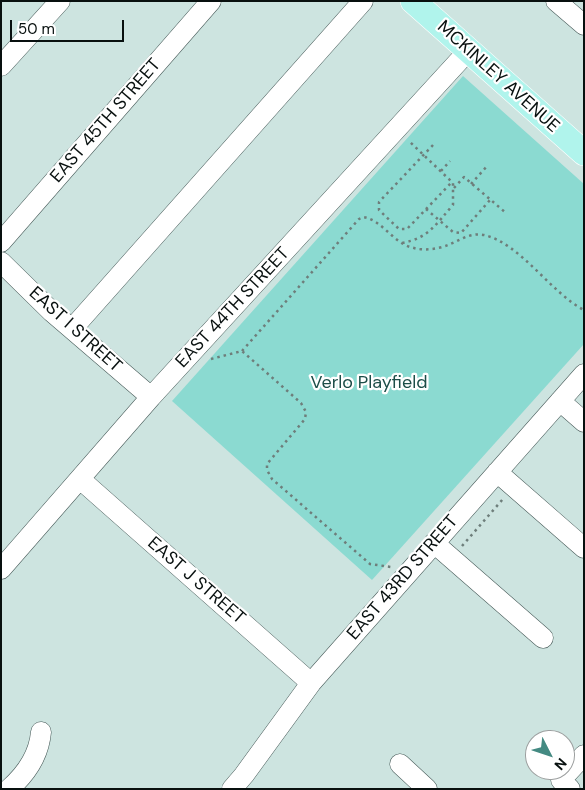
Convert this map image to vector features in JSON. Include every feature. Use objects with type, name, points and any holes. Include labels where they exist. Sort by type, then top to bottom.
[{"type":"main road","name":"MCKINLEY AVENUE","points":[[413,1],[584,153]]},
{"type":"street","points":[[1,66],[60,1]]},
{"type":"street","name":"EAST 45TH STREET","points":[[1,242],[211,1]]},
{"type":"street","points":[[72,329],[363,1]]},
{"type":"street","points":[[556,1],[584,25]]},
{"type":"street","name":"EAST 44TH STREET","points":[[1,569],[151,397],[468,51]]},
{"type":"street","name":"EAST I STREET","points":[[1,262],[46,306],[151,397]]},
{"type":"street","name":"EAST 43RD STREET","points":[[232,789],[311,683],[584,374]]},
{"type":"street","points":[[560,401],[584,422]]},
{"type":"street","points":[[497,472],[584,548]]},
{"type":"street","name":"EAST J STREET","points":[[80,479],[311,683]]},
{"type":"street","points":[[434,543],[543,638]]},
{"type":"street","points":[[9,789],[32,763],[41,732]]},
{"type":"street","points":[[570,789],[561,780],[584,755]]},
{"type":"street","points":[[400,764],[427,789]]},
{"type":"path","points":[[397,130],[453,183],[453,205],[428,233],[417,241],[402,243]]},
{"type":"path","points":[[433,145],[379,202],[379,210],[399,229],[407,229],[452,182]]},
{"type":"path","points":[[441,171],[450,161]]},
{"type":"path","points":[[471,184],[488,164]]},
{"type":"path","points":[[453,190],[464,177],[506,213]]},
{"type":"path","points":[[426,209],[453,232],[461,234],[490,200]]},
{"type":"path","points":[[207,359],[220,358],[242,351],[359,219],[363,217],[375,221],[402,243],[415,249],[435,249],[474,234]]},
{"type":"path","points":[[463,231],[484,235],[505,244],[578,307],[584,310]]},
{"type":"path","points":[[242,351],[301,403],[306,412],[305,419],[267,464],[267,470],[272,479],[370,564],[410,570]]},
{"type":"path","points":[[451,558],[513,487]]},
{"type":"green space","name":"Verlo Playfield","points":[[463,76],[584,184],[584,344],[372,580],[172,401]]}]
